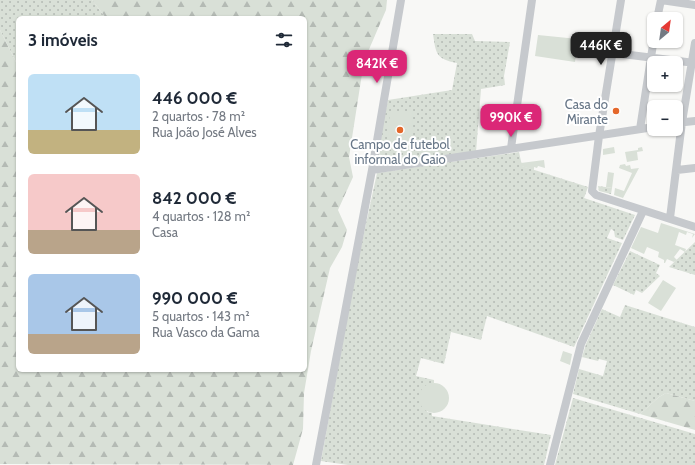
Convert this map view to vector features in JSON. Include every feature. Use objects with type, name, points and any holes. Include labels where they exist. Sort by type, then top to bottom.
[{"type":"street","points":[[316,465],[372,170],[401,0]]},
{"type":"street","points":[[512,148],[532,0]]},
{"type":"street","points":[[621,0],[599,136],[592,191],[596,195],[695,227]]},
{"type":"street","points":[[658,12],[661,0],[695,5]]},
{"type":"street","points":[[683,107],[694,63],[695,43]]},
{"type":"street","points":[[582,49],[647,57]]},
{"type":"street","points":[[683,61],[694,63]]},
{"type":"street","points":[[640,129],[647,83]]},
{"type":"street","points":[[683,122],[695,121]]},
{"type":"street","points":[[372,170],[647,128]]},
{"type":"street","points":[[670,218],[678,170],[679,136]]},
{"type":"street","points":[[678,170],[695,168]]},
{"type":"street","points":[[550,465],[581,344],[642,211]]},
{"type":"green space","points":[[0,0],[92,0],[104,16],[16,16],[16,62],[0,30]]},
{"type":"green space","points":[[92,0],[387,0],[386,10],[364,61],[349,157],[353,177],[338,210],[347,230],[342,247],[330,268],[311,351],[304,393],[303,429],[293,465],[0,464],[0,30],[16,62],[16,372],[307,372],[307,16],[104,16]]},
{"type":"green space","points":[[433,34],[472,34],[475,41],[510,42],[504,76],[505,85],[481,89],[476,152],[373,167],[388,100],[452,90],[457,63],[445,60],[438,54],[436,51]]},
{"type":"green space","points":[[538,35],[578,39],[575,62],[535,56]]},
{"type":"green space","name":"Campo de futebol informal do Gaio","points":[[390,111],[413,111],[411,150],[387,149]]},
{"type":"green space","points":[[614,147],[615,153],[603,155],[603,149]]},
{"type":"green space","points":[[642,147],[643,151],[637,152],[638,160],[627,162],[625,152],[638,150],[638,148]]},
{"type":"green space","points":[[519,152],[522,166],[588,187],[584,198],[635,215],[623,240],[615,237],[614,231],[611,229],[607,238],[622,243],[574,347],[487,316],[481,340],[451,332],[444,364],[421,358],[416,376],[434,380],[434,383],[425,387],[427,412],[432,413],[432,416],[551,435],[544,465],[348,465],[321,461],[356,270],[377,173]]},
{"type":"green space","points":[[544,160],[545,168],[538,166],[537,168],[534,167],[534,170],[521,166],[521,163]]},
{"type":"green space","points":[[625,164],[626,166],[630,165],[631,169],[639,168],[623,198],[614,195],[615,188],[624,191],[632,173],[619,168],[620,165]]},
{"type":"green space","points":[[608,172],[614,173],[612,188],[606,187]]},
{"type":"green space","points":[[598,186],[612,188],[611,194],[599,191]]},
{"type":"green space","points":[[661,223],[695,234],[692,238],[693,234],[687,232],[686,235],[679,232],[675,245],[686,249],[685,252],[680,249],[674,257],[677,260],[674,262],[667,259],[664,263],[664,260],[658,257],[659,252],[647,247],[644,254],[631,248],[641,227],[658,233]]},
{"type":"green space","points":[[695,242],[695,275],[669,267]]},
{"type":"green space","points":[[630,251],[660,265],[656,273],[660,276],[642,293],[636,290],[634,295],[613,285]]},
{"type":"green space","points":[[663,280],[676,288],[661,311],[648,303]]},
{"type":"green space","points":[[625,305],[695,327],[695,401],[666,393],[659,397],[640,414],[573,394],[579,369],[603,376],[607,361],[599,359],[598,361],[582,357],[586,344],[602,309],[620,317]]},
{"type":"green space","points":[[563,351],[572,354],[570,365],[560,361]]},
{"type":"green space","points":[[434,383],[445,387],[449,398],[445,409],[434,413],[423,409],[419,398],[423,387]]},
{"type":"green space","points":[[666,393],[695,401],[695,430],[640,414],[659,397]]},
{"type":"green space","points":[[573,398],[695,434],[695,465],[555,465]]},
{"type":"place","name":"Casa do Mirante","points":[[616,111]]},
{"type":"place","name":"Campo de futebol informal do Gaio","points":[[400,130]]}]
